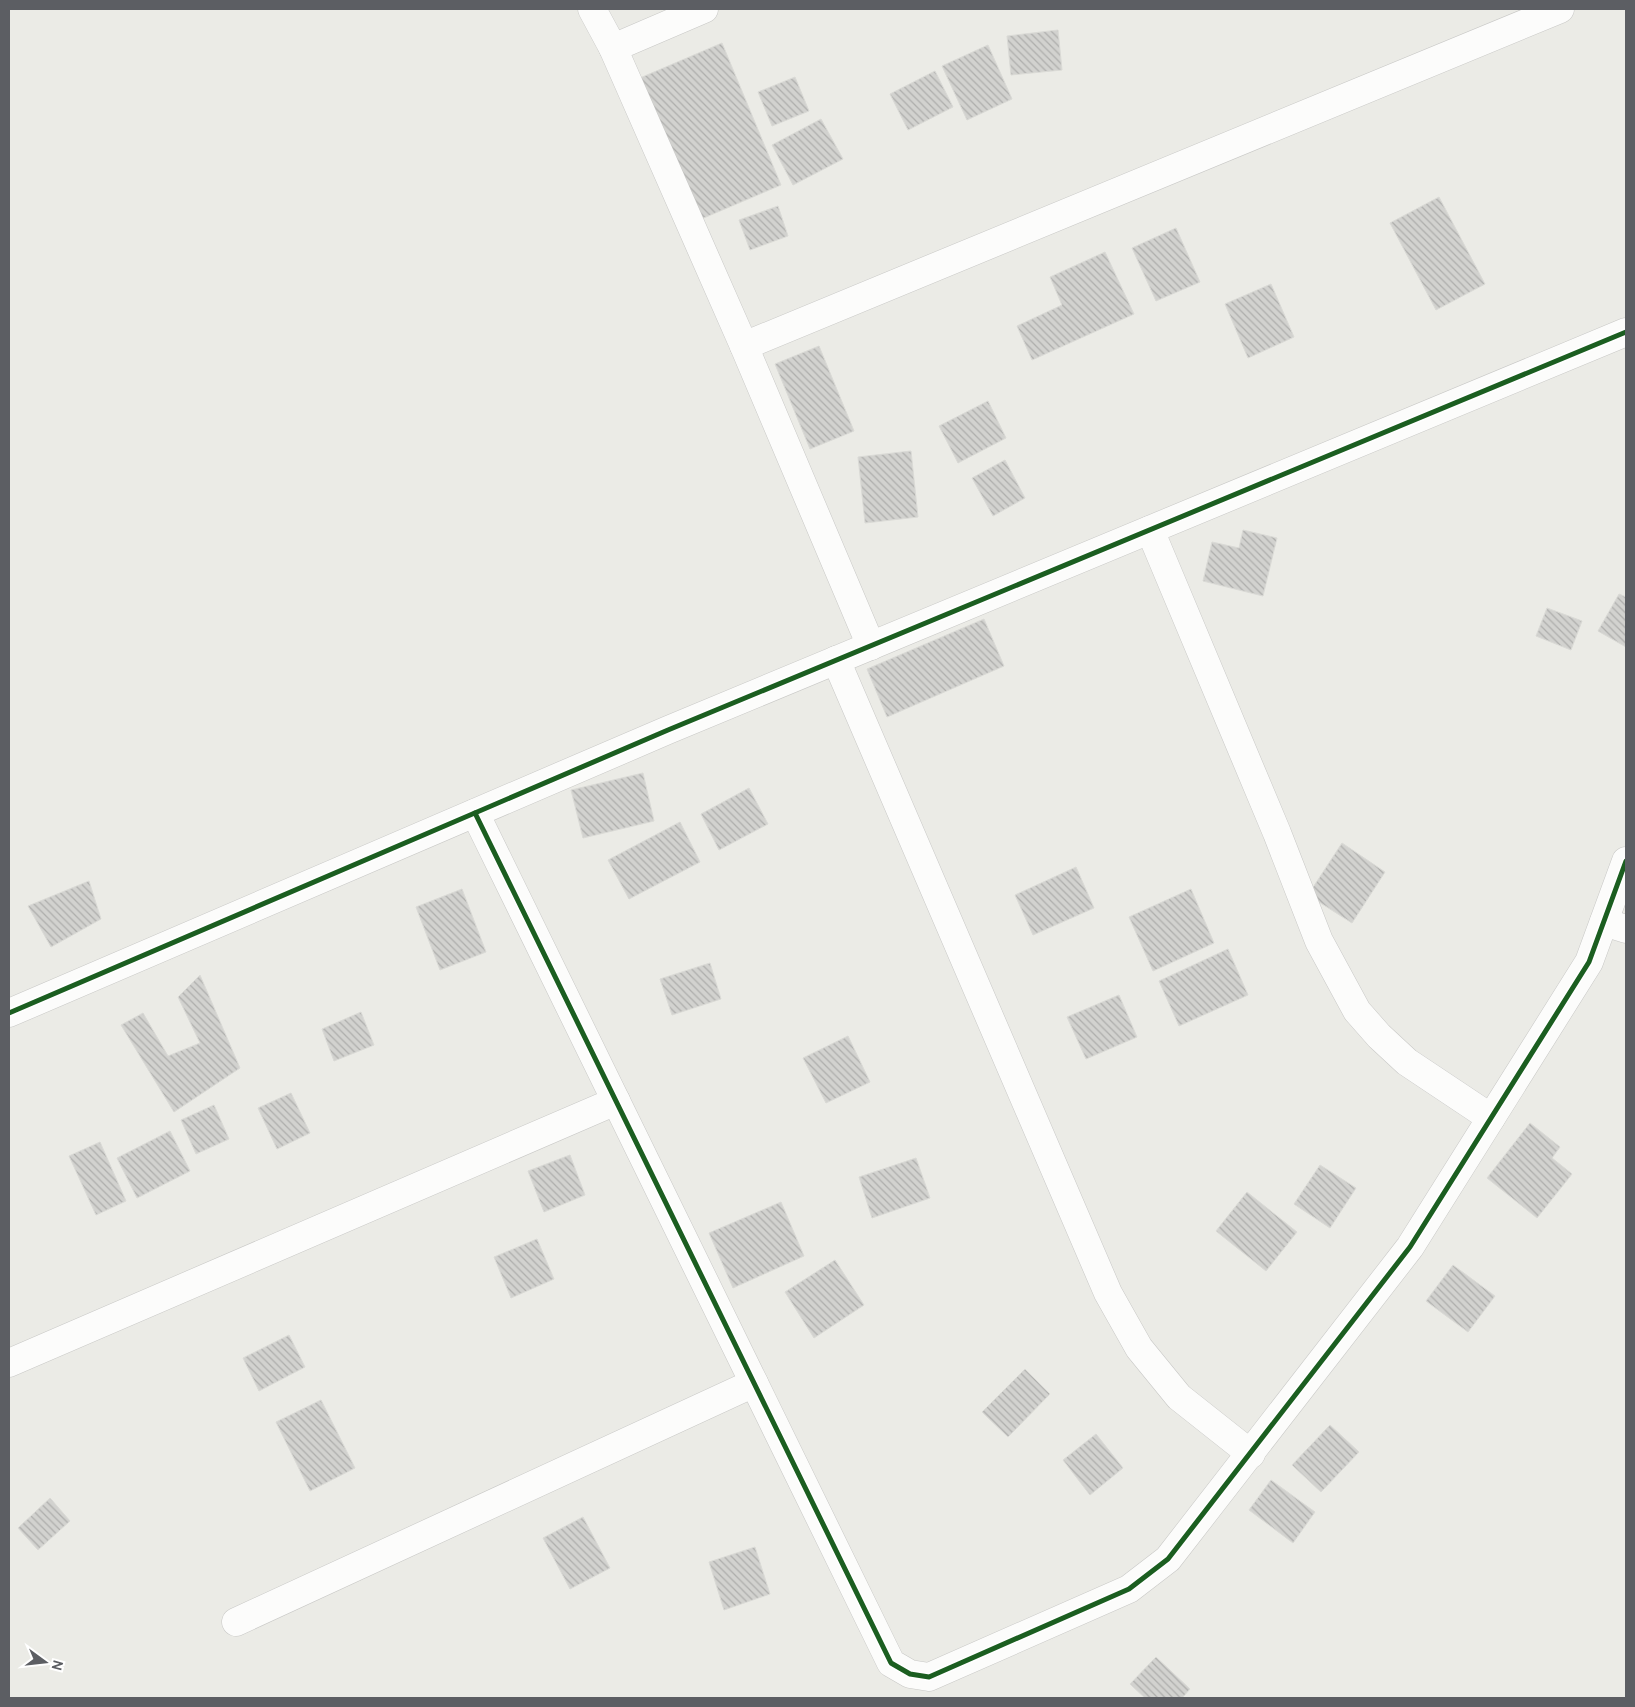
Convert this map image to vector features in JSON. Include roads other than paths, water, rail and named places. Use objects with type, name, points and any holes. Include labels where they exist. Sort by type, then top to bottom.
[{"type":"street","points":[[592,9],[613,48],[744,346],[871,646]]},
{"type":"street","points":[[613,48],[704,9]]},
{"type":"street","points":[[744,346],[1560,9]]},
{"type":"street","points":[[9,1013],[836,660],[1626,332]]},
{"type":"street","points":[[1150,530],[1277,834],[1319,941],[1357,1011],[1379,1036],[1407,1062],[1491,1118]]},
{"type":"street","points":[[836,660],[1108,1293],[1139,1348],[1179,1397],[1250,1454]]},
{"type":"street","points":[[475,813],[891,1664],[910,1674],[928,1677],[1129,1589],[1168,1559],[1410,1247],[1589,962],[1615,926],[1626,861]]},
{"type":"street","points":[[9,1363],[616,1100]]},
{"type":"street","points":[[236,1622],[754,1383]]}]
